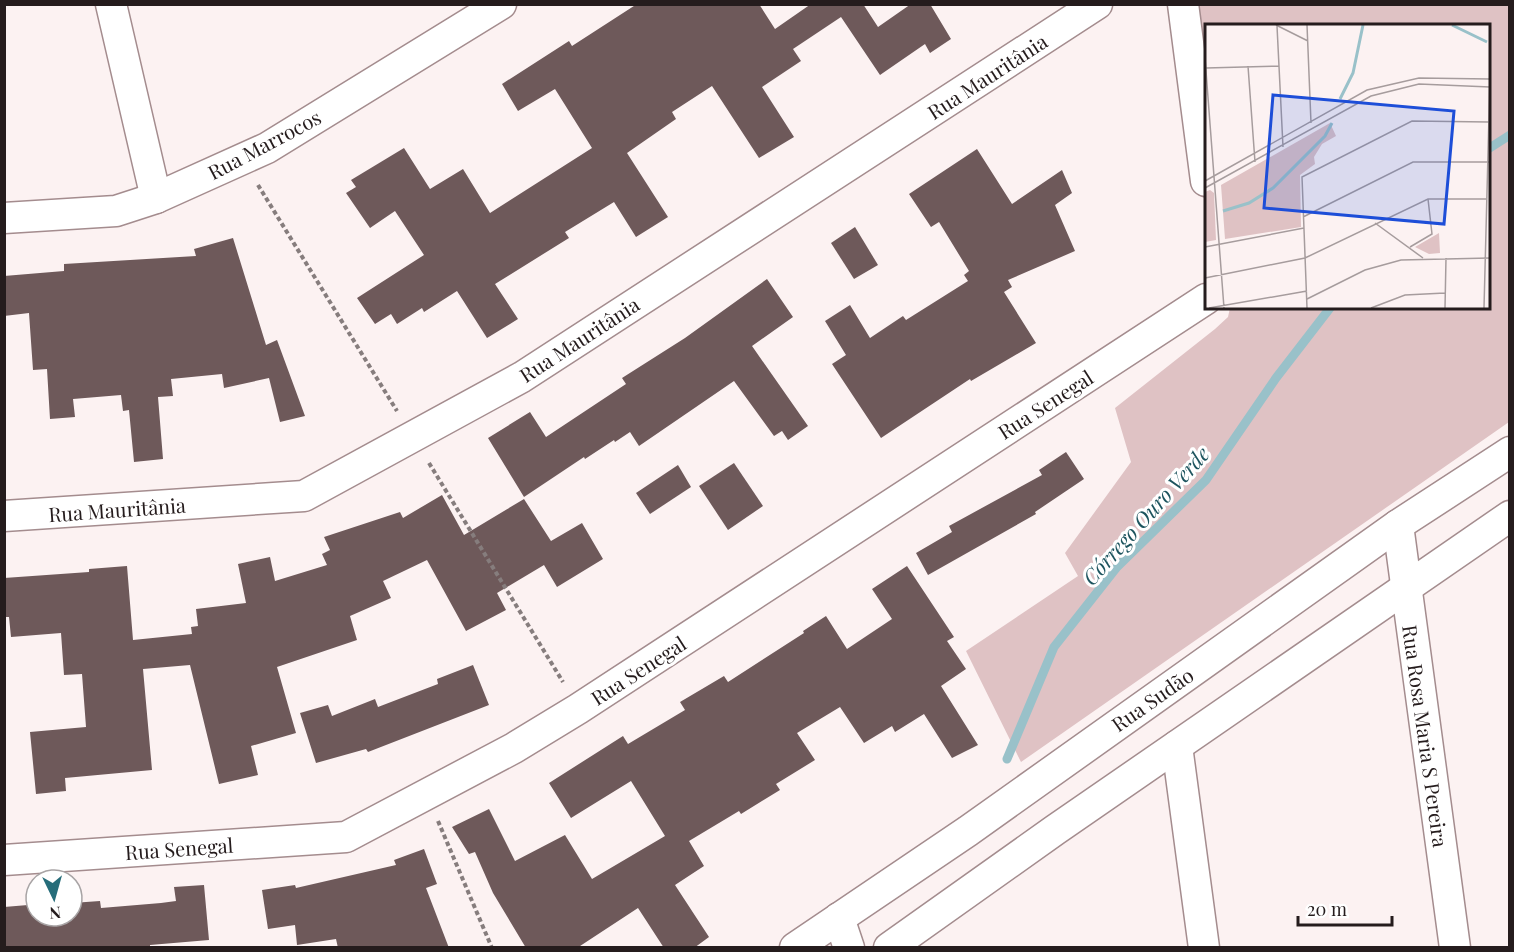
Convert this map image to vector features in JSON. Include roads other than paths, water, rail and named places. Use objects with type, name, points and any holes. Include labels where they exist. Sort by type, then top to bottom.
[{"type":"street","points":[[111,4],[156,198]]},
{"type":"street","name":"Rua Marrocos","points":[[4,218],[116,211],[156,198],[267,148],[501,4]]},
{"type":"street","name":"Rua Mauritânia","points":[[4,516],[304,496],[522,377],[1097,4]]},
{"type":"street","points":[[1183,4],[1205,172]]},
{"type":"street","name":"Rua Senegal","points":[[4,860],[346,837],[514,748],[579,709],[1205,300]]},
{"type":"street","name":"Rua Sudão","points":[[795,948],[968,831],[1398,525],[1509,453]]},
{"type":"street","points":[[889,948],[1509,516]]},
{"type":"street","name":"Rua Rosa Maria S Pereira","points":[[1398,525],[1455,948]]},
{"type":"street","points":[[1177,746],[1204,948]]},
{"type":"street","points":[[839,918],[849,948]]},
{"type":"waterway","name":"Córrego Ouro Verde","points":[[1490,148],[1510,135]]},
{"type":"waterway","name":"Córrego Ouro Verde","points":[[1007,759],[1054,647],[1117,567],[1206,480],[1276,378],[1329,309]]}]
